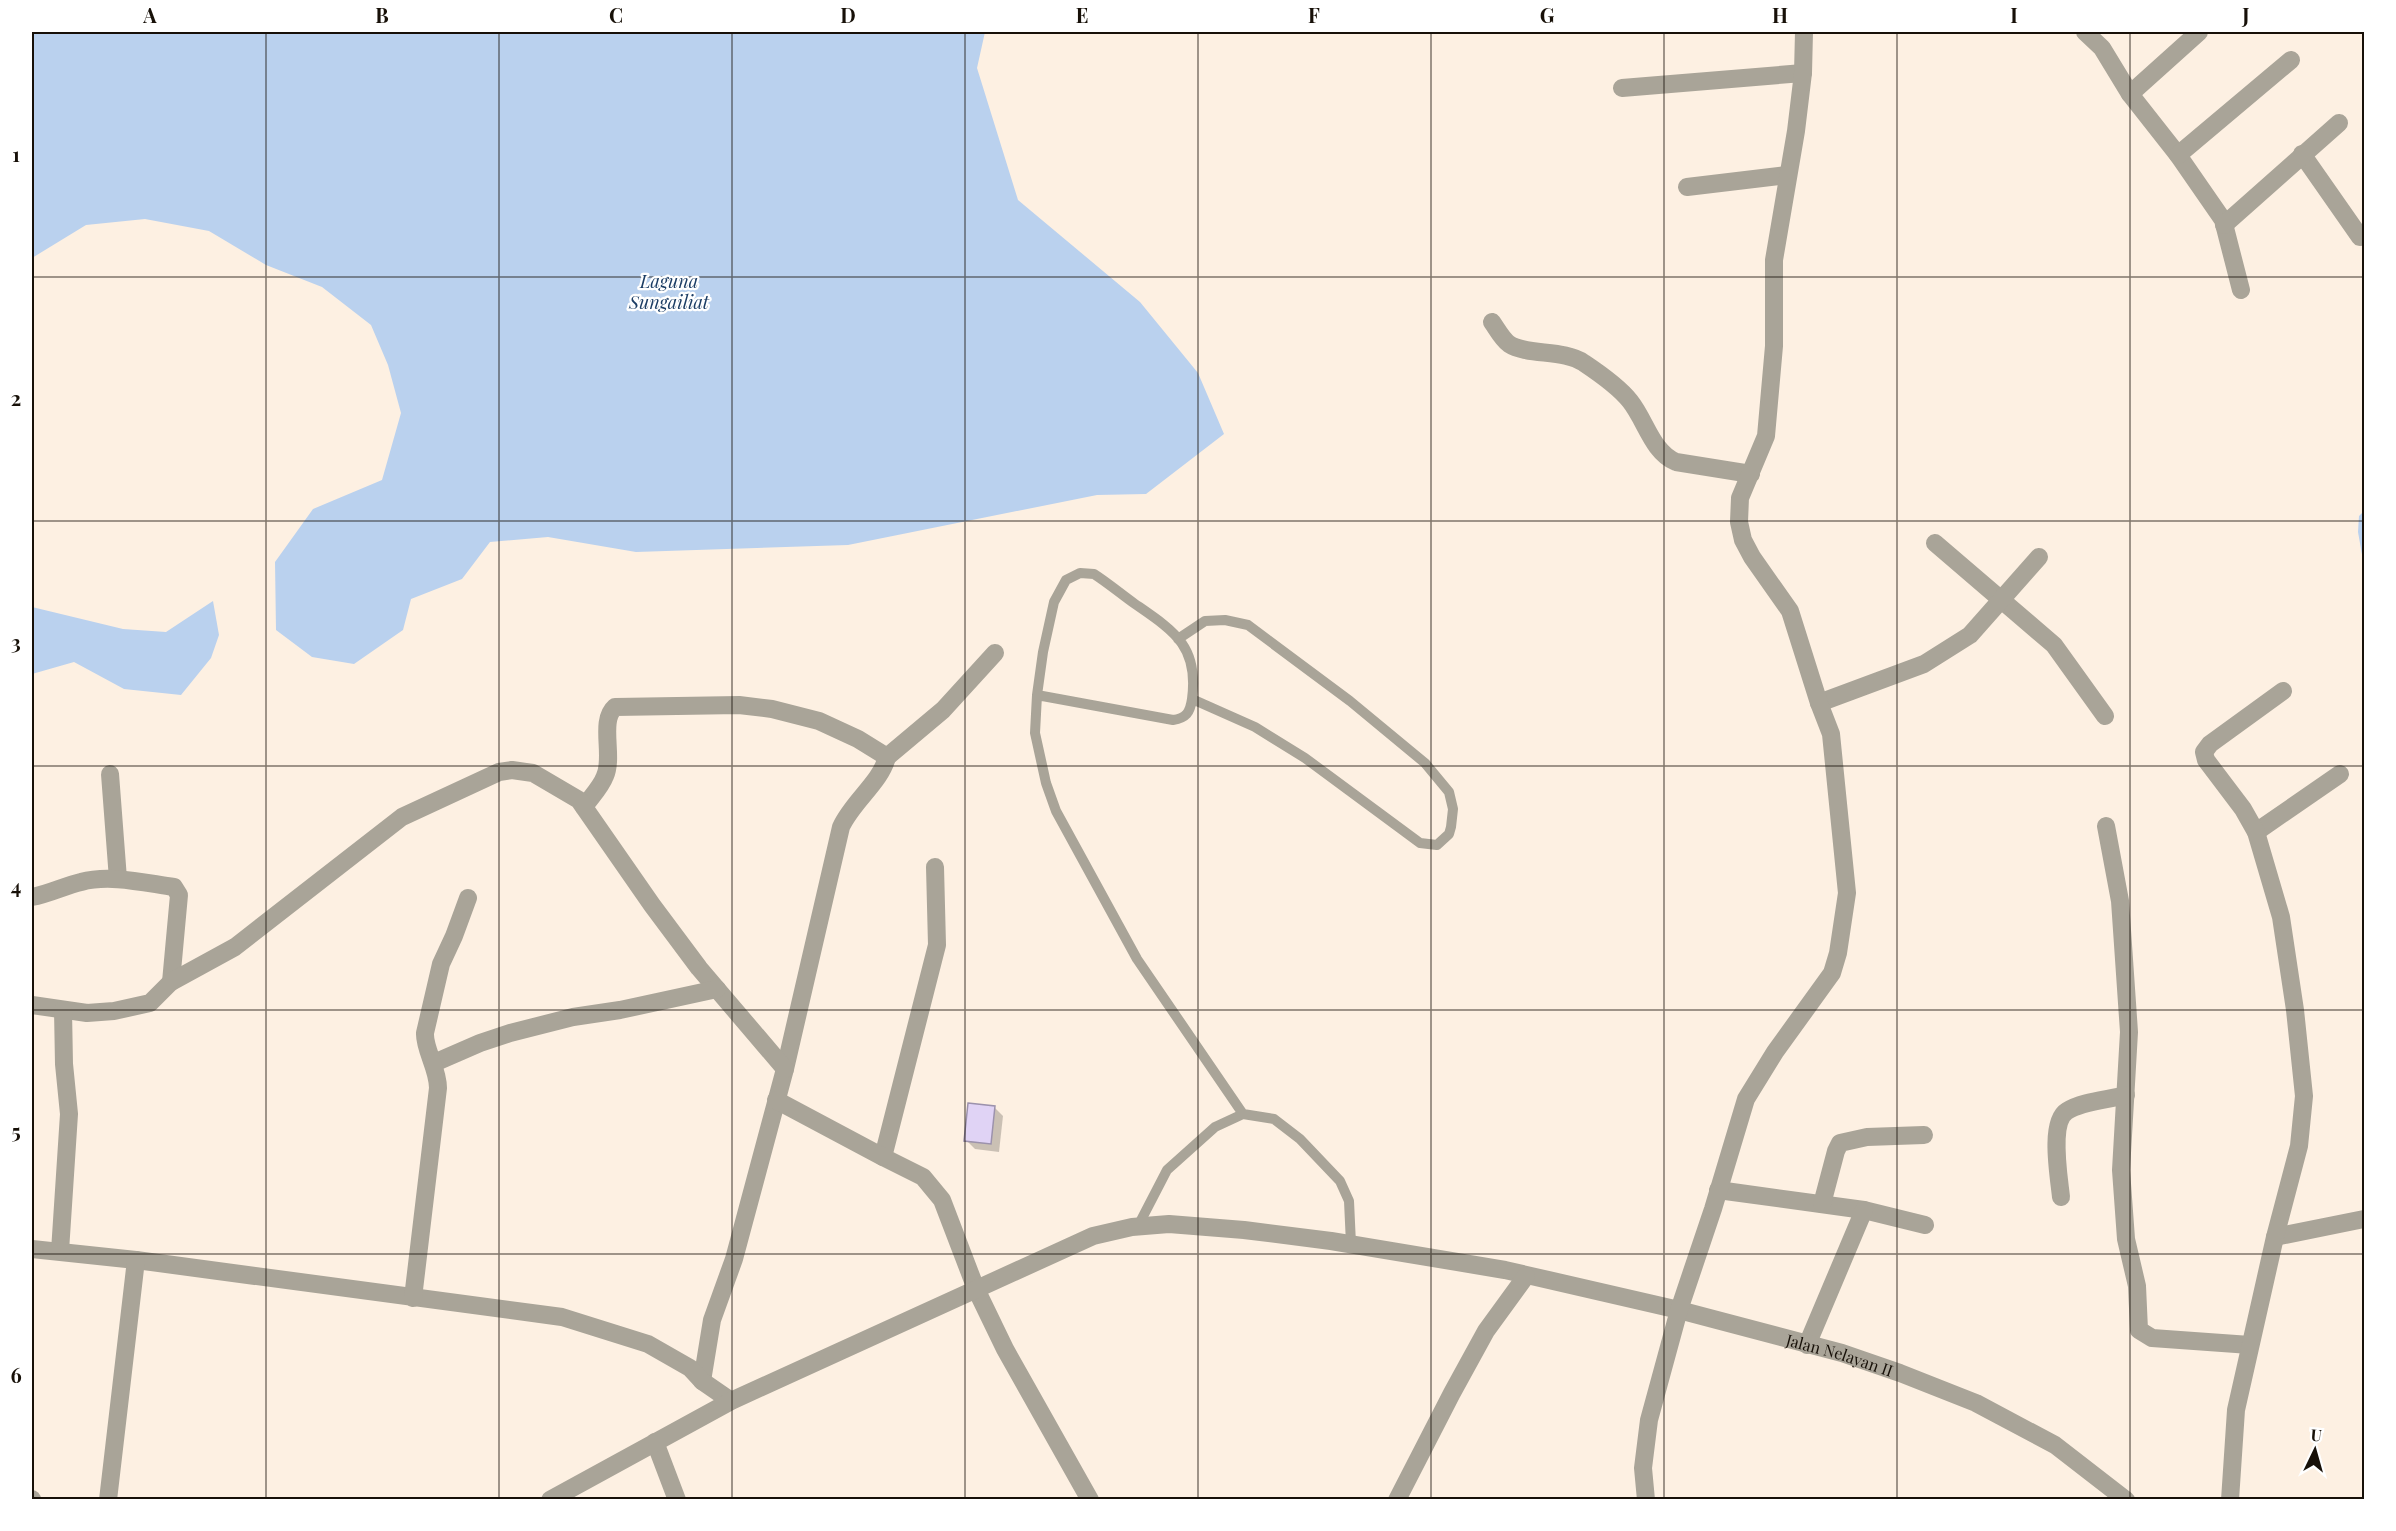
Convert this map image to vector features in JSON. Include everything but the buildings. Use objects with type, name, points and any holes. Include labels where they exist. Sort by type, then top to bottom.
[{"type":"street","points":[[1646,1500],[1643,1468],[1649,1420],[1679,1310],[1751,1088],[1832,973],[1839,953],[1847,893],[1831,734],[1790,611],[1752,557],[1743,540],[1739,522],[1740,498],[1766,436],[1774,346],[1774,260],[1796,131],[1803,73],[1804,32]]},
{"type":"street","points":[[2085,32],[2102,48],[2130,94],[2178,155],[2224,225],[2241,290]]},
{"type":"street","points":[[2130,94],[2199,32]]},
{"type":"street","points":[[2178,155],[2291,60]]},
{"type":"street","points":[[1622,88],[1803,73]]},
{"type":"street","points":[[2224,225],[2339,123]]},
{"type":"street","points":[[2302,154],[2360,237]]},
{"type":"street","points":[[1687,188],[1787,175]]},
{"type":"street","points":[[1492,322],[1508,344],[1518,348],[1576,358],[1585,363],[1627,397],[1668,459],[1751,474]]},
{"type":"street","points":[[1935,543],[2054,645],[2105,716]]},
{"type":"street","points":[[1819,703],[1924,664],[1970,635],[2039,557]]},
{"type":"street","points":[[702,1381],[712,1320],[734,1259],[777,1100],[841,827],[854,805],[883,769],[887,757],[943,710],[995,653]]},
{"type":"street","points":[[2230,1500],[2236,1410],[2275,1237],[2299,1146],[2304,1096],[2295,1010],[2281,917],[2256,832],[2243,809],[2206,760],[2204,752],[2210,744],[2283,691]]},
{"type":"street","points":[[581,804],[606,774],[607,719],[615,707],[739,705],[772,709],[819,721],[858,739],[887,757]]},
{"type":"street","points":[[32,1005],[87,1013],[105,1012],[150,1003],[171,982],[234,947],[402,817],[499,772],[512,770],[533,774],[581,804],[652,905],[717,989],[785,1069]]},
{"type":"street","points":[[111,774],[118,879]]},
{"type":"street","points":[[2256,832],[2340,774]]},
{"type":"street","points":[[2106,826],[2121,913],[2129,1032],[2121,1170],[2126,1239],[2137,1286],[2139,1330],[2152,1338],[2250,1345]]},
{"type":"street","points":[[883,1157],[937,945],[935,867]]},
{"type":"street","points":[[32,897],[49,894],[82,881],[118,879],[174,886],[178,891],[171,982]]},
{"type":"street","points":[[413,1298],[438,1088],[434,1063],[425,1039],[437,978],[468,898]]},
{"type":"street","points":[[434,1063],[480,1042],[573,1017],[620,1010],[717,989]]},
{"type":"street","points":[[60,1251],[69,1114],[64,1064],[63,1010]]},
{"type":"street","points":[[2061,1197],[2056,1138],[2058,1120],[2064,1112],[2075,1107],[2126,1095]]},
{"type":"street","points":[[777,1100],[923,1177],[942,1200],[976,1289],[1005,1348],[1086,1498]]},
{"type":"street","points":[[1822,1204],[1840,1143],[1867,1137],[1924,1135]]},
{"type":"street","points":[[1718,1190],[1864,1210],[1925,1225]]},
{"type":"street","points":[[1807,1345],[1864,1210]]},
{"type":"street","points":[[2275,1237],[2364,1219]]},
{"type":"street","name":"Jalan Nelayan II","points":[[550,1500],[731,1401],[1093,1236],[1138,1226],[1169,1224],[1244,1230],[1351,1244],[1516,1273],[1679,1310],[1842,1353],[1900,1372],[1976,1403],[2055,1445],[2126,1500]]},
{"type":"street","points":[[32,1249],[136,1260],[562,1317],[648,1344],[690,1368],[702,1381],[731,1401]]},
{"type":"street","points":[[108,1500],[136,1260]]},
{"type":"street","points":[[1397,1500],[1516,1273]]},
{"type":"street","points":[[655,1442],[677,1500]]},
{"type":"lane","points":[[1037,695],[1173,720],[1186,716],[1190,711],[1194,673],[1186,648],[1169,628],[1100,578],[1089,572],[1080,573],[1066,580],[1054,602],[1043,652],[1037,695],[1035,733],[1046,783],[1056,811],[1137,959],[1243,1114]]},
{"type":"lane","points":[[1178,639],[1205,621],[1226,620],[1248,625],[1350,701],[1425,763],[1449,792],[1453,809],[1449,834],[1437,845],[1420,843],[1305,758],[1255,727],[1192,699]]},
{"type":"lane","points":[[1138,1226],[1167,1170],[1215,1127],[1243,1114],[1274,1119],[1300,1139],[1340,1181],[1349,1201],[1351,1244]]},
{"type":"water","name":"Laguna Sungailiat","points":[[32,32],[985,32],[977,68],[1018,200],[1140,302],[1198,373],[1224,434],[1146,494],[1097,495],[848,545],[636,552],[548,537],[490,542],[462,579],[411,599],[403,630],[354,664],[312,657],[276,630],[275,562],[313,509],[382,480],[401,413],[388,365],[371,325],[322,287],[266,265],[209,231],[145,219],[86,225],[32,258]]},
{"type":"water","points":[[2364,511],[2364,566],[2358,532],[2359,516]]},
{"type":"water","points":[[213,601],[219,635],[211,658],[181,695],[124,689],[74,662],[32,674],[32,607],[123,629],[166,632]]}]
